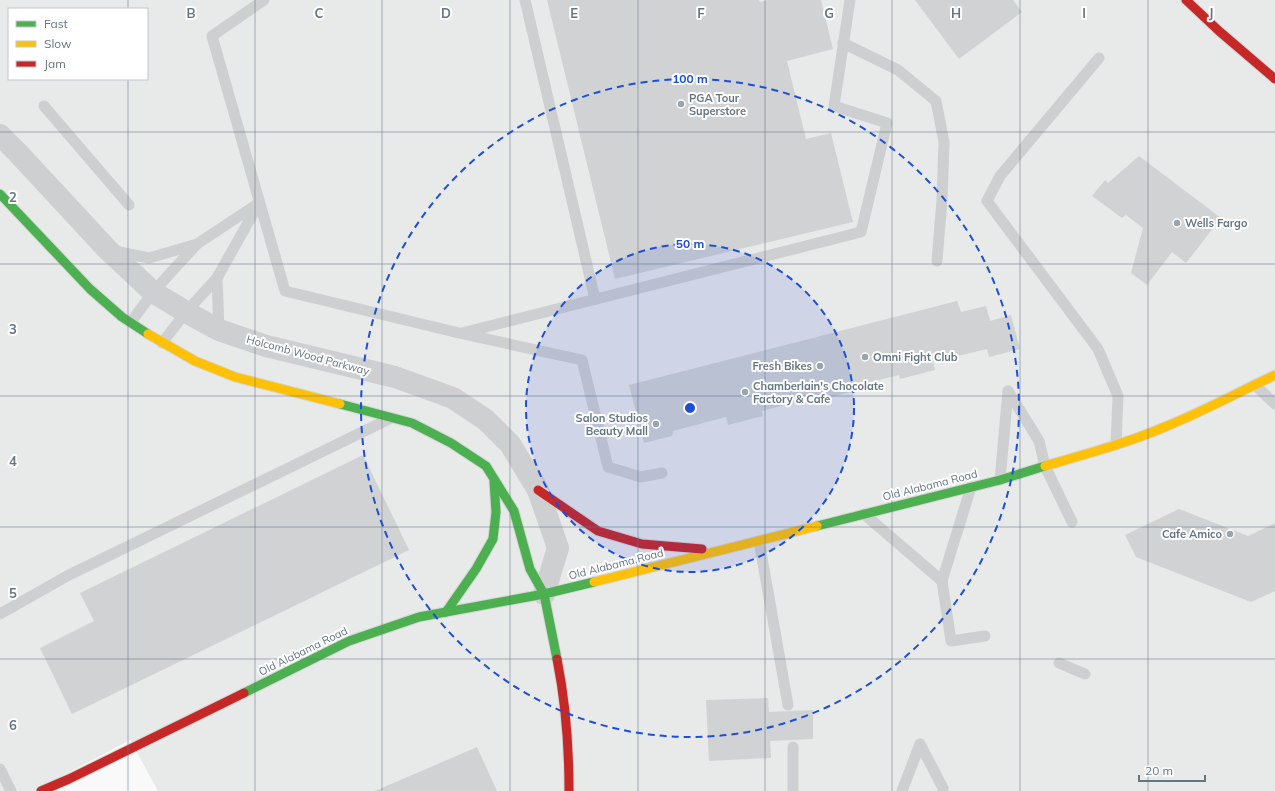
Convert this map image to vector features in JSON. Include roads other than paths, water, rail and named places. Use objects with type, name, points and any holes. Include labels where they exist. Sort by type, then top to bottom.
[{"type":"main road","points":[[1186,0],[1219,32],[1275,79]]},
{"type":"main road","name":"Holcomb Wood Parkway","points":[[0,194],[90,289],[131,322],[162,343],[195,361],[235,376],[412,423],[452,443],[486,466],[514,511],[530,569],[544,594],[564,694],[569,750],[568,791]]},
{"type":"main road","name":"Old Alabama Road","points":[[1215,404],[1257,373]]},
{"type":"main road","name":"Old Alabama Road","points":[[41,791],[83,772],[348,641],[419,617],[544,594],[1000,480],[1077,458],[1154,431],[1275,376]]},
{"type":"main road","points":[[446,612],[476,569],[493,539],[496,512],[494,479]]},
{"type":"main road","points":[[538,490],[598,531],[642,544],[719,551]]},
{"type":"street","name":"Holcomb Wood Parkway","points":[[0,135],[107,249],[153,292],[186,312],[219,330],[266,346],[395,377],[453,398],[486,420],[510,444],[538,490],[558,548],[544,594]]},
{"type":"lane","points":[[264,0],[212,36],[285,291],[459,333],[582,360],[608,467],[641,477],[662,473]]},
{"type":"lane","points":[[525,0],[595,299]]},
{"type":"lane","points":[[459,333],[861,232],[887,123],[834,106],[850,0]]},
{"type":"lane","points":[[843,43],[898,70],[936,101],[944,142],[942,200],[937,261]]},
{"type":"lane","points":[[1098,58],[1000,176],[987,201],[1098,349],[1118,396],[1116,445]]},
{"type":"lane","points":[[44,106],[129,205]]},
{"type":"lane","points":[[131,322],[153,292],[196,244],[259,203]]},
{"type":"lane","points":[[162,343],[186,312],[218,278],[259,203]]},
{"type":"lane","points":[[107,249],[149,258],[196,244]]},
{"type":"lane","points":[[218,278],[219,330]]},
{"type":"lane","points":[[1255,385],[1275,404]]},
{"type":"lane","points":[[1000,480],[1008,391],[1039,442],[1046,466],[1072,522]]},
{"type":"lane","points":[[0,614],[68,576],[392,418]]},
{"type":"lane","points":[[971,487],[942,582],[951,641],[985,636]]},
{"type":"lane","points":[[863,514],[942,582]]},
{"type":"lane","points":[[759,541],[788,705]]},
{"type":"lane","points":[[1059,663],[1085,674]]},
{"type":"lane","points":[[902,791],[920,744],[943,788],[943,791]]},
{"type":"lane","points":[[793,747],[793,791]]},
{"type":"lane","points":[[0,769],[11,791]]},
{"type":"place","name":"PGA Tour Superstore","points":[[681,104]]},
{"type":"place","name":"Wells Fargo","points":[[1177,223]]},
{"type":"place","name":"Omni Fight Club","points":[[865,357]]},
{"type":"place","name":"Fresh Bikes","points":[[820,366]]},
{"type":"place","name":"Chamberlain's Chocolate Factory & Cafe","points":[[745,392]]},
{"type":"place","name":"Salon Studios Beauty Mall","points":[[656,424]]},
{"type":"place","name":"Cafe Amico","points":[[1230,534]]}]
